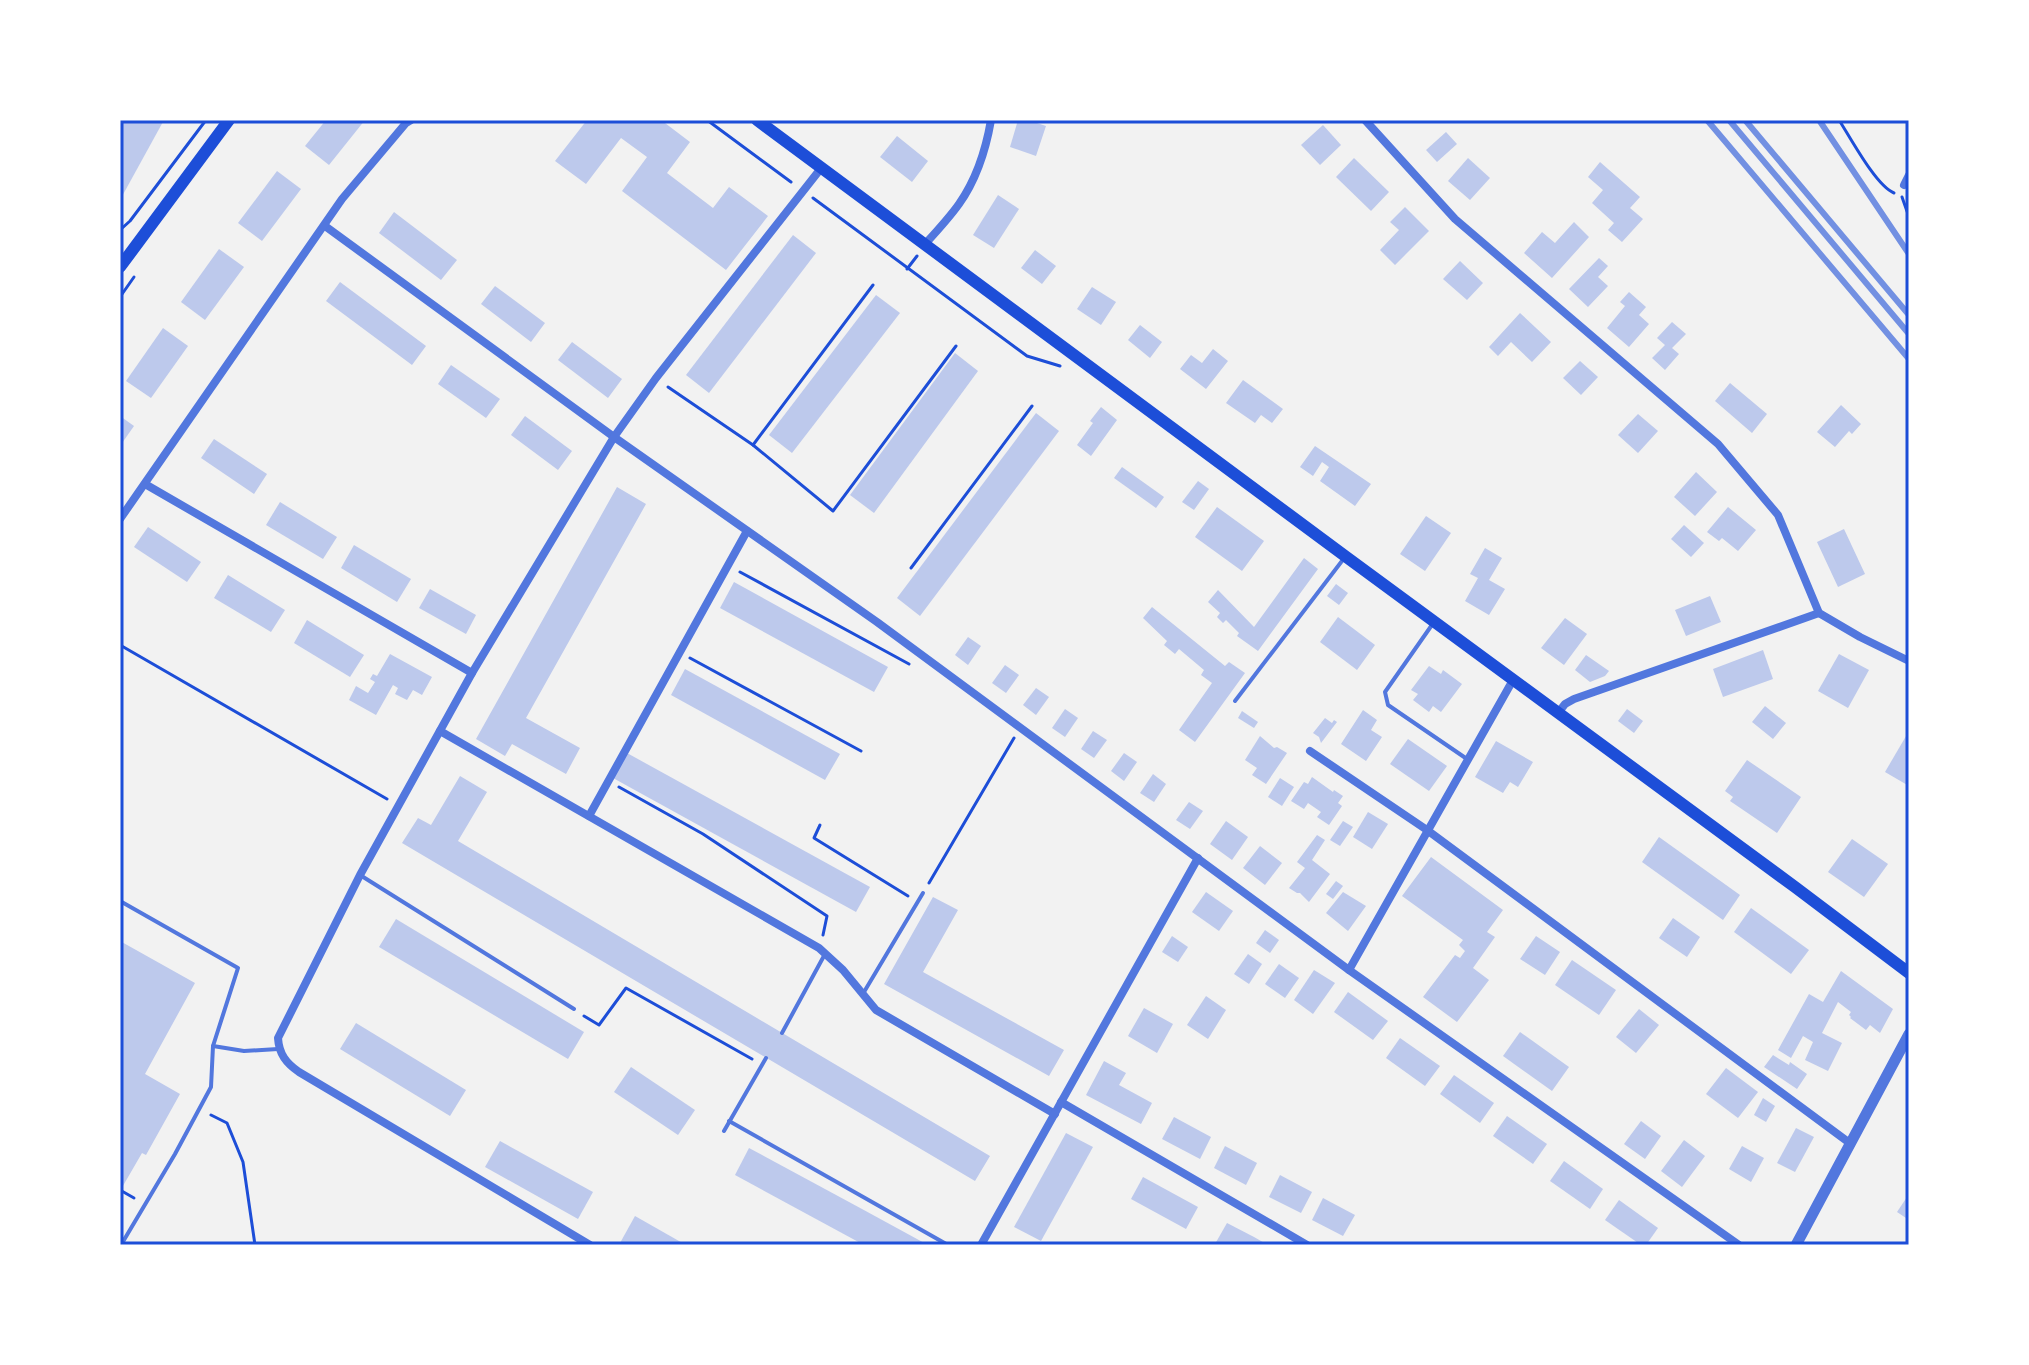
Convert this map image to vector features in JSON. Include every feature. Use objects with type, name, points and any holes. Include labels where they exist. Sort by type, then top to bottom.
[{"type":"main road","points":[[120,267],[229,120]]},
{"type":"main road","points":[[757,120],[1909,973]]},
{"type":"street","points":[[120,519],[342,199],[411,120]]},
{"type":"street","points":[[926,243],[960,203],[969,187],[988,141],[991,120]]},
{"type":"street","points":[[1365,120],[1455,219],[1718,444],[1778,515],[1819,613],[1909,661]]},
{"type":"street","points":[[590,1245],[299,1072],[287,1064],[279,1049],[278,1038],[360,875],[472,673],[614,437],[656,378],[822,167]]},
{"type":"street","points":[[1904,185],[1909,175]]},
{"type":"street","points":[[325,226],[614,437],[877,622],[1349,970],[1739,1245]]},
{"type":"street","points":[[145,484],[472,673]]},
{"type":"street","points":[[589,816],[747,531]]},
{"type":"street","points":[[1558,713],[1574,699],[1819,613]]},
{"type":"street","points":[[1349,970],[1513,680]]},
{"type":"street","points":[[440,731],[822,951],[843,970],[876,1010],[1055,1114]]},
{"type":"street","points":[[1310,751],[1427,830],[1851,1144]]},
{"type":"street","points":[[981,1245],[1198,858]]},
{"type":"street","points":[[1796,1245],[1909,1034]]},
{"type":"street","points":[[1061,1102],[1307,1245]]},
{"type":"lane","points":[[1235,701],[1345,556]]},
{"type":"lane","points":[[1434,621],[1385,692],[1388,705],[1467,759]]},
{"type":"lane","points":[[360,875],[574,1009]]},
{"type":"lane","points":[[863,994],[923,893]]},
{"type":"lane","points":[[120,901],[238,968],[213,1046],[211,1087],[121,1245]]},
{"type":"lane","points":[[782,1033],[822,951]]},
{"type":"lane","points":[[213,1046],[244,1051],[279,1049]]},
{"type":"lane","points":[[724,1131],[766,1058]]},
{"type":"lane","points":[[729,1121],[948,1245]]},
{"type":"path","points":[[120,230],[206,120]]},
{"type":"path","points":[[707,120],[1027,356],[1056,365],[1096,371]]},
{"type":"path","points":[[1839,120],[1877,178],[1888,191],[1902,196],[1909,217]]},
{"type":"path","points":[[753,445],[873,285]]},
{"type":"path","points":[[656,378],[753,445],[833,511],[956,346]]},
{"type":"path","points":[[911,568],[1032,406]]},
{"type":"path","points":[[729,566],[909,665]]},
{"type":"path","points":[[120,645],[398,806]]},
{"type":"path","points":[[679,652],[861,751]]},
{"type":"path","points":[[923,893],[1020,727]]},
{"type":"path","points":[[609,782],[703,834],[827,916],[822,951]]},
{"type":"path","points":[[820,825],[814,838],[918,902]]},
{"type":"path","points":[[574,1009],[599,1025],[626,988],[762,1064]]},
{"type":"path","points":[[200,1109],[227,1123],[238,1149],[243,1162],[255,1245]]},
{"type":"path","points":[[120,1190],[145,1205]]},
{"type":"building","points":[[120,120],[164,120],[120,200]]},
{"type":"building","points":[[326,120],[365,120],[329,165],[305,146]]},
{"type":"building","points":[[587,120],[661,120],[690,142],[667,173],[713,208],[729,187],[768,216],[726,270],[622,191],[647,157],[621,138],[586,184],[555,161]]},
{"type":"building","points":[[1018,120],[1046,126],[1036,156],[1010,147]]},
{"type":"building","points":[[1323,125],[1341,145],[1320,165],[1301,145]]},
{"type":"building","points":[[1446,132],[1457,144],[1437,162],[1426,150]]},
{"type":"building","points":[[897,136],[928,161],[912,182],[880,157]]},
{"type":"building","points":[[1354,158],[1389,192],[1371,211],[1336,177]]},
{"type":"building","points":[[1468,158],[1490,178],[1470,200],[1448,181]]},
{"type":"building","points":[[1600,162],[1640,197],[1630,208],[1643,219],[1622,242],[1608,230],[1614,223],[1592,203],[1603,190],[1588,177]]},
{"type":"building","points":[[277,171],[301,189],[262,241],[238,223]]},
{"type":"building","points":[[998,195],[1019,209],[994,248],[973,235]]},
{"type":"building","points":[[1405,207],[1429,231],[1395,265],[1380,250],[1399,230],[1390,222]]},
{"type":"building","points":[[394,212],[457,260],[441,280],[379,233]]},
{"type":"building","points":[[1574,222],[1589,237],[1552,278],[1524,253],[1542,232],[1555,243]]},
{"type":"building","points":[[793,235],[816,253],[709,393],[686,375]]},
{"type":"building","points":[[219,249],[244,267],[205,320],[181,302]]},
{"type":"building","points":[[1035,250],[1056,266],[1042,284],[1021,268]]},
{"type":"building","points":[[1599,258],[1608,266],[1598,277],[1608,286],[1588,307],[1569,289]]},
{"type":"building","points":[[1460,261],[1483,283],[1467,300],[1443,279]]},
{"type":"building","points":[[340,282],[426,346],[412,365],[326,301]]},
{"type":"building","points":[[495,286],[545,323],[531,342],[481,304]]},
{"type":"building","points":[[1092,287],[1116,302],[1101,325],[1077,309]]},
{"type":"building","points":[[1629,292],[1646,307],[1639,315],[1649,324],[1629,347],[1607,328],[1625,306],[1620,302]]},
{"type":"building","points":[[876,295],[900,313],[792,453],[769,435]]},
{"type":"building","points":[[1520,313],[1551,342],[1532,362],[1511,342],[1498,356],[1489,347]]},
{"type":"building","points":[[1672,322],[1686,334],[1672,348],[1679,354],[1665,370],[1652,358],[1665,345],[1657,338]]},
{"type":"building","points":[[1140,325],[1162,342],[1150,358],[1128,340]]},
{"type":"building","points":[[163,328],[188,346],[151,398],[126,381]]},
{"type":"building","points":[[572,342],[622,379],[608,398],[558,360]]},
{"type":"building","points":[[1213,349],[1228,361],[1206,389],[1180,369],[1191,355],[1202,363]]},
{"type":"building","points":[[955,353],[978,371],[874,513],[850,495]]},
{"type":"building","points":[[1580,361],[1598,377],[1581,395],[1563,378]]},
{"type":"building","points":[[451,365],[500,399],[486,418],[438,384]]},
{"type":"building","points":[[1243,380],[1283,409],[1272,423],[1261,415],[1255,423],[1226,403]]},
{"type":"building","points":[[1730,383],[1767,414],[1752,433],[1715,401]]},
{"type":"building","points":[[1841,405],[1861,424],[1852,434],[1849,431],[1835,447],[1817,432]]},
{"type":"building","points":[[1101,407],[1117,420],[1091,456],[1077,445]]},
{"type":"building","points":[[1036,413],[1059,431],[920,616],[897,598]]},
{"type":"building","points":[[1638,414],[1658,431],[1638,453],[1618,435]]},
{"type":"building","points":[[120,416],[134,426],[120,446]]},
{"type":"building","points":[[525,416],[572,451],[558,470],[511,435]]},
{"type":"building","points":[[214,439],[267,474],[254,494],[201,458]]},
{"type":"building","points":[[1315,446],[1371,484],[1355,506],[1320,481],[1329,467],[1322,462],[1313,476],[1300,467]]},
{"type":"building","points":[[1122,467],[1164,497],[1156,508],[1114,478]]},
{"type":"building","points":[[1696,472],[1717,492],[1695,516],[1674,497]]},
{"type":"building","points":[[1198,481],[1209,489],[1194,510],[1182,502]]},
{"type":"building","points":[[617,487],[646,504],[526,718],[580,748],[566,774],[512,744],[505,756],[476,739]]},
{"type":"building","points":[[280,502],[337,537],[323,559],[266,525]]},
{"type":"building","points":[[1217,507],[1264,541],[1242,571],[1195,537]]},
{"type":"building","points":[[1728,507],[1756,530],[1738,551],[1722,538],[1719,541],[1707,532]]},
{"type":"building","points":[[1426,516],[1451,533],[1425,571],[1400,554]]},
{"type":"building","points":[[1684,525],[1704,543],[1691,557],[1671,539]]},
{"type":"building","points":[[148,527],[201,562],[187,582],[134,547]]},
{"type":"building","points":[[1844,529],[1865,574],[1838,587],[1817,542]]},
{"type":"building","points":[[354,545],[411,579],[397,602],[341,568]]},
{"type":"building","points":[[1485,548],[1502,558],[1489,580],[1505,589],[1489,615],[1465,601],[1478,578],[1470,574]]},
{"type":"building","points":[[1304,558],[1318,569],[1258,651],[1237,636],[1239,633],[1226,620],[1223,623],[1217,617],[1220,613],[1208,602],[1218,590],[1254,627]]},
{"type":"building","points":[[228,575],[285,610],[271,632],[214,598]]},
{"type":"building","points":[[734,582],[888,667],[874,692],[720,608]]},
{"type":"building","points":[[1336,584],[1348,593],[1339,605],[1327,596]]},
{"type":"building","points":[[430,589],[476,615],[466,634],[419,608]]},
{"type":"building","points":[[1710,596],[1721,622],[1686,636],[1675,610]]},
{"type":"building","points":[[1152,607],[1225,666],[1229,662],[1245,673],[1195,742],[1179,730],[1212,683],[1201,675],[1204,670],[1179,649],[1175,654],[1164,645],[1167,641],[1143,618]]},
{"type":"building","points":[[1338,617],[1375,645],[1357,670],[1320,642]]},
{"type":"building","points":[[1565,618],[1587,634],[1564,665],[1541,648]]},
{"type":"building","points":[[307,620],[364,655],[350,677],[294,643]]},
{"type":"building","points":[[968,637],[981,646],[968,665],[955,655]]},
{"type":"building","points":[[1763,650],[1773,679],[1723,697],[1713,669]]},
{"type":"building","points":[[390,654],[432,677],[422,695],[413,690],[407,700],[395,694],[398,688],[393,685],[376,715],[349,700],[356,686],[368,693],[375,682],[370,679],[373,674],[377,676]]},
{"type":"building","points":[[1839,654],[1869,670],[1848,708],[1818,691]]},
{"type":"building","points":[[1586,655],[1609,671],[1605,676],[1590,682],[1575,670]]},
{"type":"building","points":[[1005,665],[1019,675],[1006,693],[992,683]]},
{"type":"building","points":[[1429,666],[1441,674],[1443,670],[1462,684],[1441,712],[1433,706],[1429,712],[1413,700],[1418,694],[1411,690]]},
{"type":"building","points":[[685,669],[840,754],[825,780],[671,695]]},
{"type":"building","points":[[1036,688],[1049,697],[1036,715],[1023,705]]},
{"type":"building","points":[[1765,706],[1786,723],[1773,739],[1752,722]]},
{"type":"building","points":[[1065,709],[1078,718],[1065,737],[1052,728]]},
{"type":"building","points":[[1627,709],[1643,721],[1634,733],[1618,721]]},
{"type":"building","points":[[1363,710],[1377,720],[1371,730],[1382,737],[1366,761],[1341,744]]},
{"type":"building","points":[[1242,711],[1258,722],[1254,728],[1238,718]]},
{"type":"building","points":[[1325,718],[1332,723],[1334,720],[1337,722],[1321,743],[1313,733]]},
{"type":"building","points":[[1093,731],[1107,740],[1094,758],[1081,749]]},
{"type":"building","points":[[1909,731],[1909,786],[1885,772]]},
{"type":"building","points":[[1260,736],[1274,748],[1287,753],[1266,784],[1252,775],[1257,768],[1245,760]]},
{"type":"building","points":[[1408,739],[1447,766],[1429,791],[1390,764]]},
{"type":"building","points":[[1496,741],[1533,762],[1518,787],[1510,782],[1503,793],[1475,777]]},
{"type":"building","points":[[627,753],[870,887],[856,912],[613,778]]},
{"type":"building","points":[[1124,753],[1137,762],[1124,781],[1111,771]]},
{"type":"building","points":[[1747,760],[1801,797],[1777,833],[1730,801],[1733,797],[1725,791]]},
{"type":"building","points":[[1153,774],[1166,784],[1154,802],[1140,793]]},
{"type":"building","points":[[460,776],[487,792],[458,841],[990,1156],[975,1181],[402,843],[418,818],[431,825]]},
{"type":"building","points":[[1312,777],[1343,796],[1338,803],[1342,806],[1329,825],[1317,817],[1321,812],[1308,803],[1304,809],[1291,801],[1304,782],[1308,784]]},
{"type":"building","points":[[1280,778],[1294,787],[1282,806],[1268,797]]},
{"type":"building","points":[[1189,802],[1203,811],[1190,829],[1176,820]]},
{"type":"building","points":[[1368,812],[1388,824],[1372,849],[1353,837]]},
{"type":"building","points":[[1226,821],[1248,837],[1232,860],[1210,844]]},
{"type":"building","points":[[1343,821],[1353,827],[1340,846],[1330,840]]},
{"type":"building","points":[[1317,835],[1325,840],[1312,860],[1330,874],[1309,902],[1289,888],[1305,868],[1297,862]]},
{"type":"building","points":[[1659,837],[1740,895],[1723,920],[1642,862]]},
{"type":"building","points":[[1852,839],[1888,864],[1864,897],[1828,872]]},
{"type":"building","points":[[1260,846],[1282,863],[1265,885],[1243,868]]},
{"type":"building","points":[[1431,857],[1503,910],[1487,932],[1495,937],[1473,968],[1489,980],[1457,1022],[1423,997],[1455,955],[1460,958],[1465,951],[1459,945],[1463,940],[1402,896]]},
{"type":"building","points":[[1336,881],[1343,886],[1333,899],[1326,894]]},
{"type":"building","points":[[1206,892],[1233,911],[1219,931],[1192,912]]},
{"type":"building","points":[[1343,892],[1366,906],[1348,931],[1326,913]]},
{"type":"building","points":[[933,897],[958,910],[923,972],[1064,1050],[1049,1076],[884,984]]},
{"type":"building","points":[[1751,908],[1809,950],[1791,974],[1734,932]]},
{"type":"building","points":[[1673,918],[1700,937],[1687,957],[1659,938]]},
{"type":"building","points":[[396,919],[584,1032],[568,1059],[379,947]]},
{"type":"building","points":[[1265,930],[1279,940],[1270,953],[1256,943]]},
{"type":"building","points":[[1172,936],[1188,947],[1178,962],[1162,952]]},
{"type":"building","points":[[1536,936],[1560,952],[1545,975],[1520,959]]},
{"type":"building","points":[[120,941],[195,983],[145,1074],[180,1094],[146,1155],[142,1153],[120,1191]]},
{"type":"building","points":[[1248,954],[1262,964],[1249,984],[1234,974]]},
{"type":"building","points":[[1572,960],[1616,990],[1599,1015],[1555,985]]},
{"type":"building","points":[[1279,964],[1299,978],[1285,998],[1265,984]]},
{"type":"building","points":[[1314,970],[1335,983],[1313,1014],[1294,1000]]},
{"type":"building","points":[[1841,971],[1893,1009],[1880,1033],[1870,1025],[1866,1030],[1850,1018],[1851,1012],[1838,1002],[1822,1033],[1842,1043],[1828,1071],[1805,1060],[1813,1042],[1803,1036],[1791,1058],[1778,1050],[1809,994],[1823,1002]]},
{"type":"building","points":[[1348,992],[1388,1021],[1373,1040],[1334,1012]]},
{"type":"building","points":[[1206,996],[1226,1010],[1208,1039],[1187,1025]]},
{"type":"building","points":[[1144,1008],[1173,1024],[1157,1053],[1128,1036]]},
{"type":"building","points":[[1639,1009],[1659,1025],[1636,1053],[1616,1037]]},
{"type":"building","points":[[356,1023],[466,1090],[450,1116],[340,1049]]},
{"type":"building","points":[[1520,1032],[1569,1067],[1552,1091],[1503,1056]]},
{"type":"building","points":[[1400,1038],[1440,1066],[1425,1086],[1386,1058]]},
{"type":"building","points":[[1773,1055],[1807,1074],[1797,1089],[1764,1067]]},
{"type":"building","points":[[1104,1061],[1126,1073],[1119,1085],[1152,1103],[1141,1124],[1086,1095]]},
{"type":"building","points":[[631,1067],[695,1110],[678,1135],[614,1092]]},
{"type":"building","points":[[1726,1068],[1758,1092],[1738,1118],[1706,1094]]},
{"type":"building","points":[[1454,1075],[1494,1103],[1480,1123],[1440,1094]]},
{"type":"building","points":[[1763,1098],[1775,1106],[1766,1122],[1754,1115]]},
{"type":"building","points":[[1507,1116],[1547,1144],[1533,1164],[1493,1136]]},
{"type":"building","points":[[1174,1117],[1211,1137],[1200,1159],[1162,1139]]},
{"type":"building","points":[[1641,1121],[1661,1136],[1645,1159],[1624,1144]]},
{"type":"building","points":[[1796,1128],[1814,1137],[1795,1172],[1777,1163]]},
{"type":"building","points":[[1066,1133],[1093,1147],[1041,1241],[1014,1227]]},
{"type":"building","points":[[1684,1140],[1705,1156],[1682,1187],[1661,1171]]},
{"type":"building","points":[[500,1141],[593,1192],[578,1219],[485,1167]]},
{"type":"building","points":[[1225,1146],[1257,1163],[1246,1185],[1214,1168]]},
{"type":"building","points":[[1742,1146],[1764,1158],[1751,1182],[1729,1169]]},
{"type":"building","points":[[749,1148],[928,1245],[864,1245],[735,1175]]},
{"type":"building","points":[[1564,1161],[1603,1189],[1590,1209],[1550,1181]]},
{"type":"building","points":[[1280,1175],[1312,1192],[1301,1213],[1269,1197]]},
{"type":"building","points":[[1143,1177],[1198,1207],[1186,1229],[1131,1199]]},
{"type":"building","points":[[1909,1194],[1909,1220],[1897,1212]]},
{"type":"building","points":[[1323,1198],[1355,1215],[1343,1236],[1312,1220]]},
{"type":"building","points":[[1619,1200],[1658,1228],[1646,1245],[1641,1245],[1605,1220]]},
{"type":"building","points":[[635,1216],[686,1245],[620,1243]]},
{"type":"building","points":[[1227,1223],[1268,1245],[1215,1244]]},
{"type":"railway","points":[[1707,120],[1909,359]]},
{"type":"railway","points":[[1729,120],[1909,334]]},
{"type":"railway","points":[[1745,120],[1909,315]]},
{"type":"railway","points":[[1819,120],[1909,254]]}]
